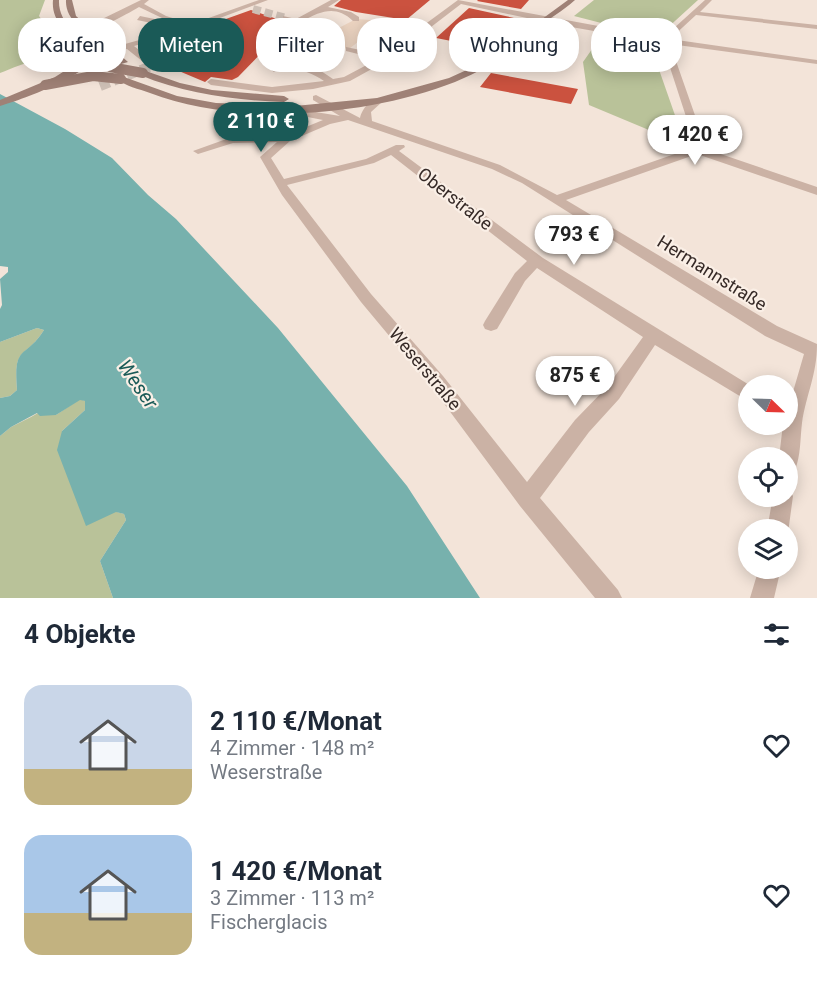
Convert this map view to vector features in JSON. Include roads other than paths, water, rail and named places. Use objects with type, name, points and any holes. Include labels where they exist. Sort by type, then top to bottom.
[{"type":"street","points":[[56,0],[56,14],[59,18]]},
{"type":"street","points":[[69,0],[70,12],[76,18]]},
{"type":"street","points":[[221,18],[266,0]]},
{"type":"street","points":[[303,18],[336,0]]},
{"type":"street","points":[[447,0],[591,26]]},
{"type":"street","points":[[45,85],[93,76],[121,80],[148,91],[182,100],[233,107],[276,109],[333,106],[379,100],[451,81],[482,67],[504,54],[558,0]]},
{"type":"street","points":[[537,18],[572,0]]},
{"type":"street","points":[[682,25],[709,0]]},
{"type":"street","points":[[461,1],[516,18]]},
{"type":"street","points":[[437,20],[461,1]]},
{"type":"street","points":[[114,18],[142,2],[167,18]]},
{"type":"street","points":[[475,6],[542,16]]},
{"type":"street","points":[[322,8],[349,13],[356,19]]},
{"type":"street","points":[[694,13],[817,27]]},
{"type":"street","points":[[126,47],[138,43]]},
{"type":"street","points":[[682,43],[817,62]]},
{"type":"street","points":[[129,46],[138,53]]},
{"type":"street","points":[[349,49],[357,51]]},
{"type":"street","points":[[126,63],[146,74]]},
{"type":"street","points":[[126,69],[177,85],[219,94],[266,98],[316,98],[377,92],[430,79],[449,71]]},
{"type":"street","points":[[0,93],[51,72]]},
{"type":"street","points":[[0,103],[70,72]]},
{"type":"street","points":[[112,72],[121,80]]},
{"type":"street","points":[[315,72],[332,83]]},
{"type":"street","points":[[211,82],[288,89],[332,83],[362,72]]},
{"type":"street","points":[[676,72],[699,141],[697,150]]},
{"type":"street","name":"Hermannstraße","points":[[316,98],[349,117],[393,134],[496,167],[556,198],[771,331],[815,352]]},
{"type":"street","points":[[368,123],[365,119],[366,111],[379,100]]},
{"type":"street","name":"Hermannstraße","points":[[276,109],[393,134]]},
{"type":"street","name":"Hermannstraße","points":[[335,120],[349,117]]},
{"type":"street","points":[[198,151],[219,142],[239,139],[286,139],[335,120]]},
{"type":"street","name":"Weserstraße","points":[[286,139],[265,157],[280,183],[366,298],[437,381],[527,500],[610,598]]},
{"type":"street","points":[[280,183],[370,161],[392,151],[410,139]]},
{"type":"street","points":[[556,198],[697,150],[817,191]]},
{"type":"street","name":"Oberstraße","points":[[392,151],[441,185],[536,260],[598,302],[738,387]]},
{"type":"street","points":[[491,325],[520,277],[536,260]]},
{"type":"street","points":[[527,500],[582,426],[613,393],[653,335]]},
{"type":"street","points":[[798,398],[815,352]]},
{"type":"street","points":[[762,598],[767,579]]},
{"type":"water","name":"Weser","points":[[0,94],[65,129],[112,158],[148,195],[176,219],[278,328],[407,486],[480,598],[113,598],[100,561],[126,520],[124,514],[116,512],[86,526],[57,450],[62,431],[85,410],[85,401],[80,400],[56,415],[40,416],[37,413],[11,427],[0,436],[0,398],[10,396],[17,390],[16,375],[19,358],[44,330],[37,328],[0,342],[2,305],[0,279],[8,272],[8,267],[0,266]]},
{"type":"tunnel","points":[[253,9],[286,18]]},
{"type":"tunnel","points":[[100,86],[138,71]]}]
